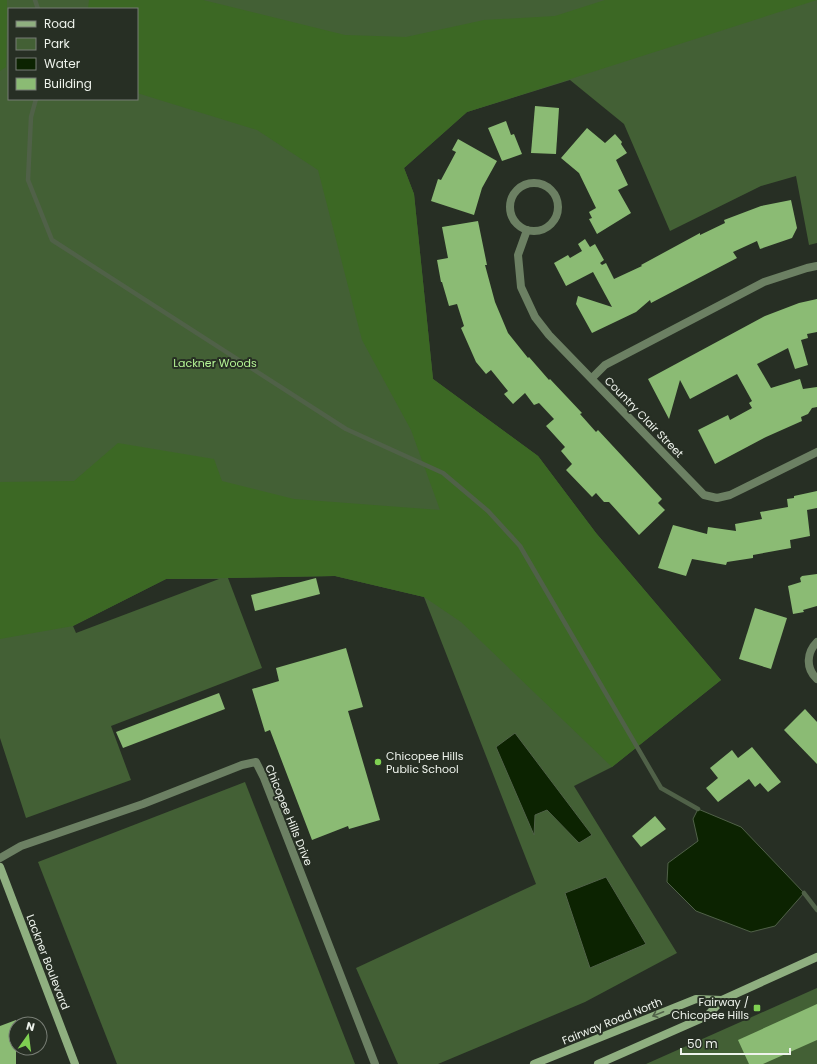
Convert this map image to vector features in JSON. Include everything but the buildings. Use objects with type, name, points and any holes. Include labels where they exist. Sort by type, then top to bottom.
[{"type":"main road","name":"Lackner Boulevard","points":[[0,867],[75,1064]]},
{"type":"main road","name":"Fairway Road North","points":[[598,1064],[707,1016],[722,1000],[817,957]]},
{"type":"main road","name":"Fairway Road North","points":[[534,1064],[696,999],[722,1000]]},
{"type":"street","points":[[532,183],[543,185],[552,191],[556,196],[558,204],[557,217],[544,229],[535,231],[527,230],[519,226],[514,219],[511,210],[512,198],[522,186],[532,183]]},
{"type":"street","points":[[527,230],[518,255],[521,287],[535,317],[550,336],[592,378]]},
{"type":"street","name":"Country Clair Street","points":[[817,266],[764,282],[605,366],[592,378],[704,494],[717,498],[730,495],[817,452]]},
{"type":"street","points":[[817,642],[812,646],[808,660],[810,669],[817,679]]},
{"type":"street","name":"Chicopee Hills Drive","points":[[0,858],[21,846],[143,804],[242,765],[256,762],[264,778],[375,1064]]},
{"type":"green space","name":"Lackner Woods","points":[[0,0],[817,0],[817,243],[809,245],[796,176],[761,186],[670,231],[624,124],[570,80],[467,112],[404,168],[414,194],[433,379],[538,456],[596,533],[721,680],[612,767],[574,786],[677,953],[585,1002],[438,1064],[398,1064],[356,968],[536,884],[424,597],[335,576],[228,578],[262,668],[111,726],[131,780],[26,818],[0,738]],"holes":[[[166,579],[219,579],[76,633],[73,626]]]},
{"type":"green space","points":[[0,0],[7,0],[6,67],[0,71]]},
{"type":"green space","points":[[89,0],[203,0],[345,35],[406,37],[484,20],[555,16],[605,0],[817,0],[467,112],[404,168],[414,194],[433,379],[538,456],[596,533],[721,680],[612,767],[461,622],[424,597],[335,576],[166,579],[73,626],[0,639],[0,482],[74,481],[118,443],[214,459],[222,481],[294,499],[440,510],[411,430],[362,340],[318,170],[257,130],[138,93],[138,8],[88,8]]},
{"type":"green space","points":[[245,782],[355,1064],[117,1064],[38,862]]},
{"type":"green space","points":[[817,988],[817,1064],[646,1064]]},
{"type":"water","points":[[515,733],[592,835],[579,843],[547,810],[535,815],[534,835],[496,747]]},
{"type":"water","points":[[698,809],[741,827],[804,893],[775,926],[751,932],[696,911],[667,882],[668,863],[698,841],[693,819]]},
{"type":"water","points":[[606,877],[646,944],[590,968],[565,893]]},
{"type":"waterway","points":[[35,0],[38,8]]},
{"type":"waterway","points":[[36,100],[31,117],[28,180],[52,240],[346,429],[443,473],[488,511],[520,546],[661,788],[698,809]]},
{"type":"waterway","points":[[804,893],[817,910]]},
{"type":"place","name":"Chicopee Hills Public School","points":[[378,762]]},
{"type":"place","name":"Fairway / Chicopee Hills","points":[[757,1008]]}]
